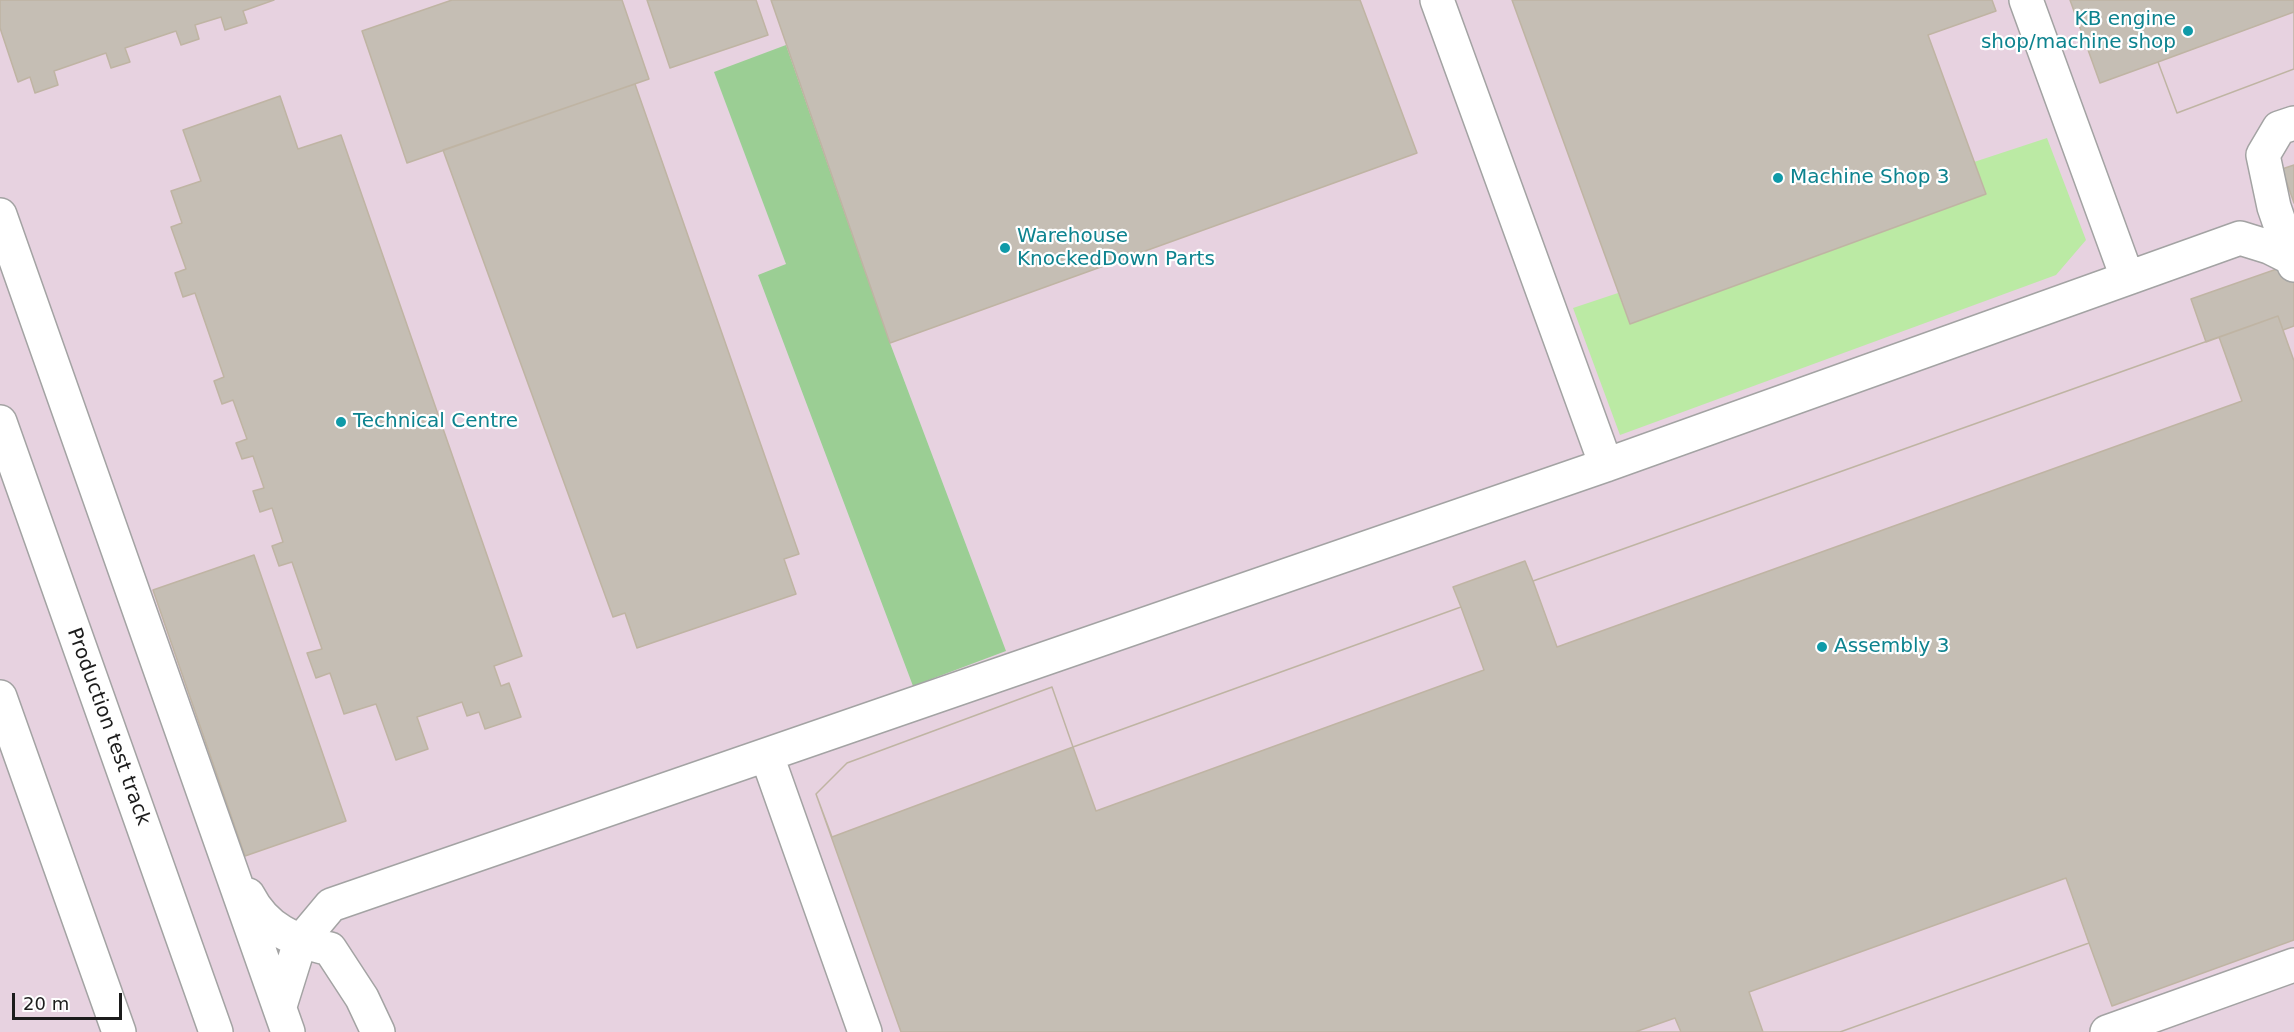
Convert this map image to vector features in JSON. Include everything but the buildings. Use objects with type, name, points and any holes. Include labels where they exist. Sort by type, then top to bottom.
[{"type":"lane","points":[[1437,0],[1606,465]]},
{"type":"lane","points":[[2026,0],[2127,277]]},
{"type":"lane","points":[[2240,238],[2250,218],[2258,191],[2263,155],[2279,128],[2294,123]]},
{"type":"lane","points":[[2263,155],[2274,207],[2293,262]]},
{"type":"lane","points":[[0,215],[284,1019]]},
{"type":"lane","points":[[284,1019],[300,942],[331,905],[1606,465],[2240,238],[2269,247],[2293,262]]},
{"type":"lane","name":"Production test track","points":[[0,422],[216,1032]]},
{"type":"lane","points":[[0,697],[119,1032]]},
{"type":"lane","points":[[766,756],[865,1032]]},
{"type":"lane","points":[[226,856],[257,912],[290,937],[300,942],[330,949],[363,998],[378,1032]]},
{"type":"lane","points":[[2108,1032],[2294,965]]},
{"type":"shaded area","points":[[0,0],[2294,0],[2294,1032],[0,1032]]},
{"type":"green space","points":[[786,45],[890,343],[1006,651],[913,686],[758,275],[786,264],[714,72]]},
{"type":"green space","points":[[2047,138],[2086,240],[2056,275],[1620,435],[1573,308],[1618,293],[1630,324],[1986,194],[1974,162]]},
{"type":"place","name":"KB engine shop/machine shop","points":[[2188,31]]},
{"type":"place","name":"Machine Shop 3","points":[[1778,178]]},
{"type":"place","name":"Warehouse KnockedDown Parts","points":[[1005,248]]},
{"type":"place","name":"Technical Centre","points":[[341,422]]},
{"type":"place","name":"Assembly 3","points":[[1822,647]]}]
